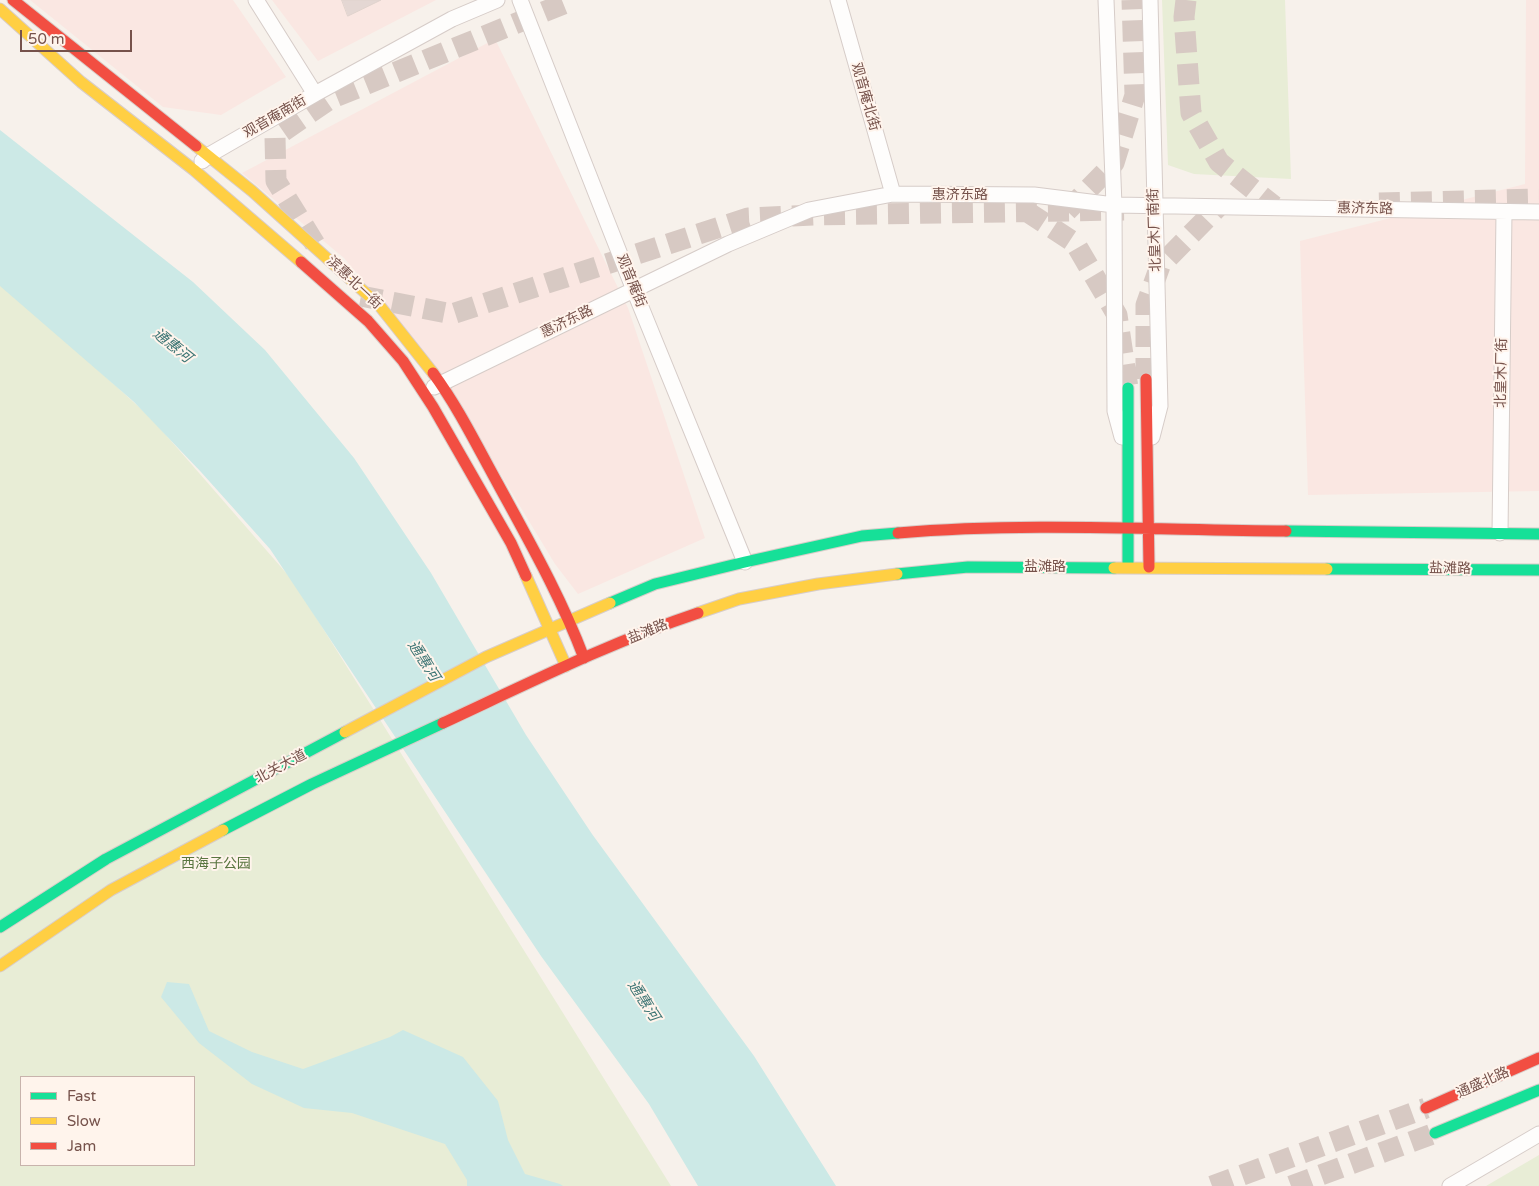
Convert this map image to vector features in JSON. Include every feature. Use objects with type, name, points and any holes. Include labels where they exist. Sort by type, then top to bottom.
[{"type":"main road","name":"滨惠北一街","points":[[13,0],[209,155],[380,306],[449,395],[528,539],[569,620],[584,658]]},
{"type":"main road","name":"滨惠北一街","points":[[0,9],[82,82],[194,170],[368,321],[403,361],[511,543],[566,666]]},
{"type":"main road","name":"北皇木厂南街","points":[[1146,379],[1149,567]]},
{"type":"main road","points":[[1128,388],[1128,568]]},
{"type":"main road","points":[[569,620],[655,584],[862,536],[955,528],[1127,528],[1539,534]]},
{"type":"main road","name":"盐滩路","points":[[566,666],[670,622],[739,599],[818,584],[968,566],[1539,570]]},
{"type":"main road","name":"北关大道","points":[[0,927],[106,859],[515,643],[569,620]]},
{"type":"main road","name":"北关大道","points":[[0,966],[111,890],[312,784],[566,666]]},
{"type":"main road","name":"通盛北路","points":[[1426,1108],[1539,1058]]},
{"type":"main road","name":"通盛北路","points":[[1436,1133],[1539,1090]]},
{"type":"street","name":"观音庵南街","points":[[194,170],[209,155],[316,94],[256,0]]},
{"type":"street","points":[[316,94],[452,19],[497,0]]},
{"type":"street","name":"观音庵街","points":[[520,0],[634,290],[745,562]]},
{"type":"street","name":"观音庵北街","points":[[838,0],[893,194]]},
{"type":"street","points":[[1106,0],[1114,205],[1115,411],[1127,457]]},
{"type":"street","name":"北皇木厂南街","points":[[1147,457],[1160,406],[1150,0]]},
{"type":"street","name":"惠济东路","points":[[423,392],[728,244],[810,210],[893,194],[1034,195],[1114,205],[1539,212]]},
{"type":"street","name":"北皇木厂街","points":[[1500,533],[1504,212]]},
{"type":"street","points":[[1450,1186],[1539,1134]]},
{"type":"shaded area","points":[[30,0],[233,0],[286,77],[221,115],[163,107]]},
{"type":"shaded area","points":[[272,0],[436,0],[318,61]]},
{"type":"shaded area","points":[[1526,0],[1539,0],[1539,491],[1308,495],[1300,241],[1525,184]]},
{"type":"shaded area","points":[[495,39],[628,308],[705,538],[578,594],[555,564],[438,371],[344,258],[242,173]]},
{"type":"green space","points":[[1162,0],[1285,0],[1291,179],[1194,174],[1168,165]]},
{"type":"green space","name":"西海子公园","points":[[0,280],[152,419],[294,582],[671,1186],[0,1186]]},
{"type":"green space","points":[[1539,1155],[1539,1186],[1486,1186]]},
{"type":"water","name":"通惠河","points":[[0,130],[193,282],[265,350],[354,458],[431,573],[526,735],[592,834],[754,1056],[836,1186],[698,1186],[649,1104],[541,956],[270,549],[201,472],[134,402],[0,286]]},
{"type":"water","points":[[167,982],[189,984],[209,1031],[252,1052],[303,1069],[390,1037],[403,1030],[463,1057],[498,1101],[508,1140],[525,1174],[563,1186],[467,1186],[467,1180],[445,1144],[352,1113],[304,1108],[252,1084],[199,1043],[161,997]]},
{"type":"building","points":[[342,0],[381,0],[348,16]]},
{"type":"tunnel","points":[[315,244],[276,181],[275,137],[330,99],[573,0]]},
{"type":"tunnel","points":[[1067,211],[1114,163],[1135,95],[1132,0]]},
{"type":"tunnel","points":[[1186,0],[1184,17],[1191,113],[1219,162],[1274,206]]},
{"type":"tunnel","points":[[1379,203],[1539,199]]},
{"type":"tunnel","points":[[1146,379],[1146,305],[1160,266],[1218,207]]},
{"type":"tunnel","points":[[361,296],[452,314],[748,218],[816,215],[1124,210]]},
{"type":"tunnel","points":[[1026,211],[1075,243],[1117,315],[1128,388]]},
{"type":"tunnel","points":[[1212,1186],[1426,1108]]},
{"type":"tunnel","points":[[1291,1186],[1435,1133]]},
{"type":"traffic: fast","points":[[1128,388],[1128,567]]},
{"type":"traffic: fast","points":[[1286,531],[1539,534]]},
{"type":"traffic: fast","points":[[610,603],[655,584],[745,562],[862,536],[898,533]]},
{"type":"traffic: fast","points":[[897,574],[968,567],[1114,568]]},
{"type":"traffic: fast","points":[[1327,569],[1539,570]]},
{"type":"traffic: fast","points":[[223,830],[312,784],[443,723]]},
{"type":"traffic: fast","points":[[0,927],[106,859],[345,732]]},
{"type":"traffic: fast","points":[[1435,1133],[1539,1090]]},
{"type":"traffic: slow","points":[[0,9],[81,82],[194,170],[301,262]]},
{"type":"traffic: slow","points":[[196,146],[252,191],[379,305],[433,373]]},
{"type":"traffic: slow","points":[[1114,568],[1327,569]]},
{"type":"traffic: slow","points":[[698,613],[739,599],[818,584],[897,574]]},
{"type":"traffic: slow","points":[[526,576],[566,666]]},
{"type":"traffic: slow","points":[[345,732],[486,657],[610,603]]},
{"type":"traffic: slow","points":[[0,966],[111,890],[223,830]]},
{"type":"traffic: jam","points":[[13,0],[196,146]]},
{"type":"traffic: jam","points":[[301,262],[368,321],[403,361],[433,407],[511,543],[526,576]]},
{"type":"traffic: jam","points":[[433,373],[451,399],[533,548],[555,591],[584,658]]},
{"type":"traffic: jam","points":[[1146,379],[1149,567]]},
{"type":"traffic: jam","points":[[898,533],[1043,527],[1286,531]]},
{"type":"traffic: jam","points":[[443,723],[601,650],[698,613]]},
{"type":"traffic: jam","points":[[1426,1108],[1539,1058]]}]
